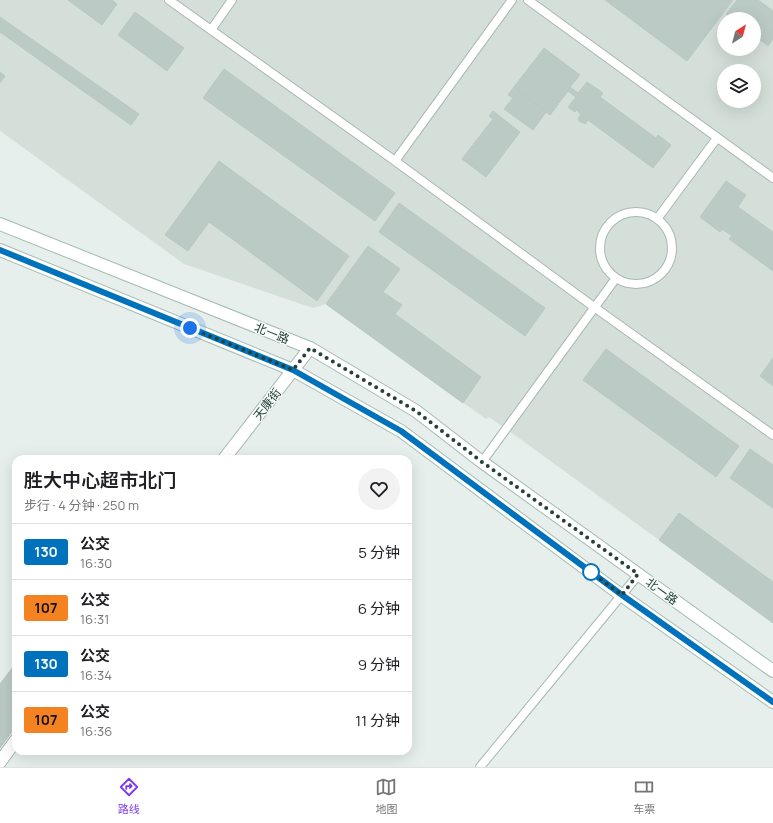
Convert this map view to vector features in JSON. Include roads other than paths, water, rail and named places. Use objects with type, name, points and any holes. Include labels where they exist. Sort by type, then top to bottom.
[{"type":"main road","name":"北一路","points":[[0,224],[310,348],[416,411],[482,462],[773,671]]},
{"type":"main road","points":[[0,250],[293,370],[401,431],[622,595],[773,702]]},
{"type":"main road","name":"天康街","points":[[227,455],[310,348]]},
{"type":"main road","points":[[0,762],[12,746]]},
{"type":"lane","points":[[169,0],[395,161],[594,307],[773,435]]},
{"type":"lane","points":[[211,30],[232,0]]},
{"type":"lane","points":[[395,161],[512,0]]},
{"type":"lane","points":[[528,0],[773,178]]},
{"type":"lane","points":[[657,219],[717,138]]},
{"type":"lane","points":[[634,212],[646,214],[657,219],[666,227],[671,238],[672,250],[670,262],[664,273],[654,280],[643,284],[631,284],[610,274],[603,264],[600,253],[600,241],[605,230],[612,221],[622,215],[634,212]]},
{"type":"lane","points":[[482,462],[616,278]]},
{"type":"lane","points":[[480,767],[638,574]]}]
